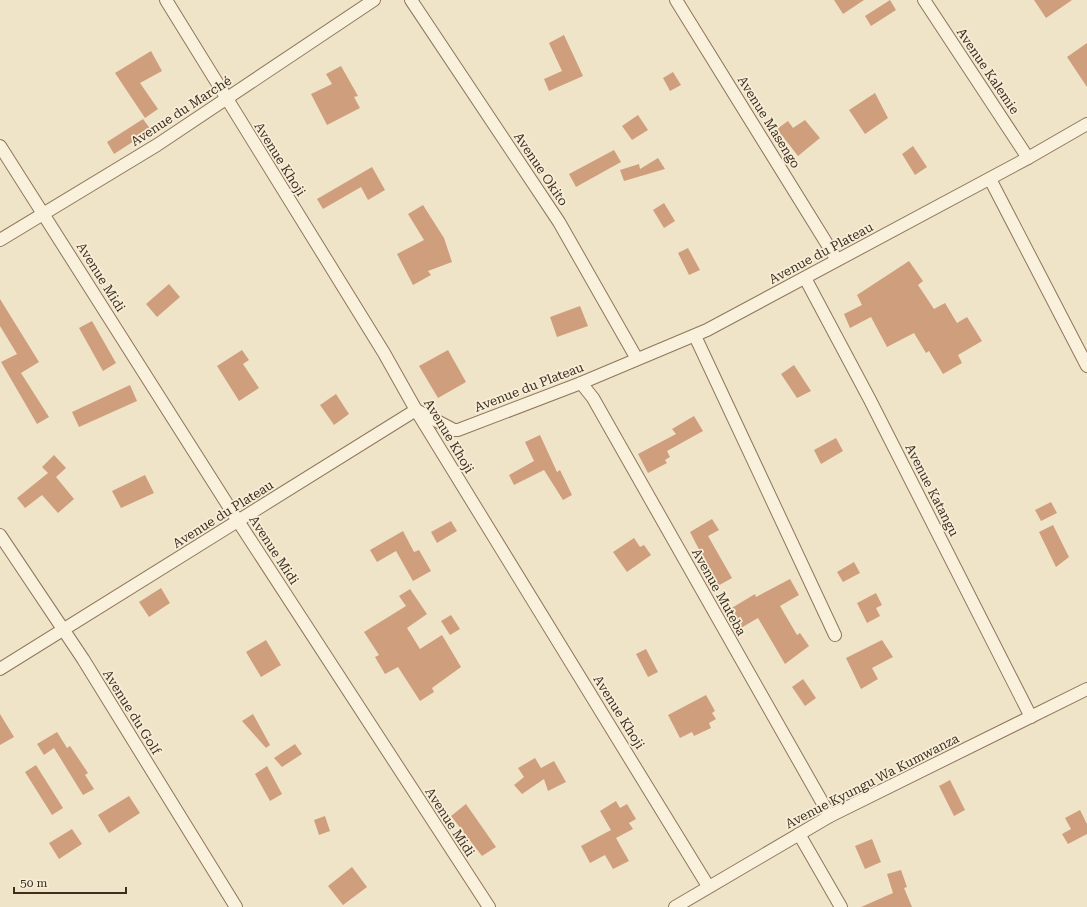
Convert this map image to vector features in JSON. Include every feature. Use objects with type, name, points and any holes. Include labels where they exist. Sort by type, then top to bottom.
[{"type":"street","name":"Avenue Khoji","points":[[166,0],[384,353],[416,410],[708,886]]},
{"type":"street","name":"Avenue du Marché","points":[[0,240],[156,145],[374,0]]},
{"type":"street","name":"Avenue Okito","points":[[411,0],[559,222],[637,359]]},
{"type":"street","name":"Avenue Masengo","points":[[676,0],[837,260]]},
{"type":"street","name":"Avenue Kalemie","points":[[924,0],[1028,158]]},
{"type":"street","name":"Avenue du Plateau","points":[[0,669],[416,410],[454,430],[458,430],[581,383],[695,336],[1028,158],[1087,124]]},
{"type":"street","name":"Avenue Midi","points":[[0,146],[238,521],[489,907]]},
{"type":"street","points":[[990,178],[1087,366]]},
{"type":"street","name":"Avenue Katangu","points":[[805,278],[863,386],[1031,717]]},
{"type":"street","points":[[695,336],[835,635]]},
{"type":"street","name":"Avenue Muteba","points":[[581,383],[593,398],[830,816]]},
{"type":"street","name":"Avenue du Golf","points":[[0,535],[63,630],[236,907]]},
{"type":"street","name":"Avenue Kyungu Wa Kumwanza","points":[[675,907],[708,886],[830,816],[1087,689]]},
{"type":"street","points":[[799,834],[841,907]]},
{"type":"building","points":[[834,0],[864,0],[843,14]]},
{"type":"building","points":[[890,0],[896,10],[871,26],[865,16]]},
{"type":"building","points":[[1034,0],[1072,0],[1046,18]]},
{"type":"building","points":[[564,35],[583,76],[549,91],[544,79],[562,71],[549,43]]},
{"type":"building","points":[[1087,43],[1087,87],[1067,57]]},
{"type":"building","points":[[151,51],[162,71],[140,83],[158,109],[145,118],[115,73]]},
{"type":"building","points":[[341,66],[358,96],[354,97],[360,108],[327,125],[311,94],[332,84],[326,74]]},
{"type":"building","points":[[673,72],[681,85],[670,91],[663,78]]},
{"type":"building","points":[[875,93],[888,118],[865,134],[849,110]]},
{"type":"building","points":[[638,115],[648,130],[632,140],[622,126]]},
{"type":"building","points":[[143,119],[151,130],[114,154],[107,142]]},
{"type":"building","points":[[805,120],[820,138],[798,156],[777,129],[788,121],[793,128]]},
{"type":"building","points":[[913,146],[927,167],[915,175],[902,154]]},
{"type":"building","points":[[614,150],[621,162],[576,187],[569,174]]},
{"type":"building","points":[[658,158],[665,169],[624,181],[620,170],[639,164],[640,169]]},
{"type":"building","points":[[372,167],[385,190],[368,200],[361,187],[323,209],[317,199]]},
{"type":"building","points":[[664,203],[675,221],[664,228],[653,210]]},
{"type":"building","points":[[423,205],[444,238],[452,262],[428,271],[431,275],[413,285],[397,254],[424,240],[408,214]]},
{"type":"building","points":[[688,248],[700,270],[689,275],[678,253]]},
{"type":"building","points":[[909,261],[923,281],[918,285],[934,309],[945,303],[957,323],[967,317],[982,341],[958,355],[962,363],[943,374],[929,351],[926,353],[914,333],[887,347],[871,317],[850,328],[844,314],[862,305],[857,295]]},
{"type":"building","points":[[169,284],[180,297],[157,317],[146,304]]},
{"type":"building","points":[[0,299],[39,362],[21,373],[49,417],[37,424],[1,362],[17,354],[0,326]]},
{"type":"building","points":[[580,306],[588,326],[557,337],[550,317]]},
{"type":"building","points":[[92,321],[116,363],[103,371],[79,328]]},
{"type":"building","points":[[242,350],[249,360],[243,364],[259,388],[239,401],[217,366]]},
{"type":"building","points":[[448,350],[466,382],[438,398],[419,366]]},
{"type":"building","points":[[794,365],[811,391],[797,398],[781,374]]},
{"type":"building","points":[[130,385],[137,401],[79,427],[72,412]]},
{"type":"building","points":[[336,394],[349,414],[334,425],[320,405]]},
{"type":"building","points":[[694,416],[703,431],[667,451],[670,457],[665,460],[667,463],[648,473],[638,454],[676,434],[672,429]]},
{"type":"building","points":[[540,435],[557,472],[560,470],[572,495],[563,500],[544,470],[514,485],[509,475],[534,461],[525,442]]},
{"type":"building","points":[[836,438],[843,451],[821,464],[814,450]]},
{"type":"building","points":[[54,455],[66,468],[56,477],[74,499],[58,513],[42,495],[25,508],[17,498],[48,473],[42,467]]},
{"type":"building","points":[[145,475],[154,493],[121,508],[112,491]]},
{"type":"building","points":[[1051,502],[1057,513],[1041,521],[1035,510]]},
{"type":"building","points":[[712,519],[719,530],[708,536],[732,578],[716,587],[703,565],[706,563],[690,532]]},
{"type":"building","points":[[451,521],[457,531],[437,543],[431,532]]},
{"type":"building","points":[[1053,525],[1069,557],[1056,567],[1039,532]]},
{"type":"building","points":[[403,531],[414,552],[419,550],[431,571],[413,581],[396,551],[377,562],[370,550]]},
{"type":"building","points":[[634,538],[640,547],[644,545],[651,555],[627,572],[613,552]]},
{"type":"building","points":[[854,562],[860,573],[843,582],[837,572]]},
{"type":"building","points":[[790,579],[799,595],[780,606],[797,635],[800,633],[809,646],[785,664],[758,618],[741,628],[730,609],[755,594],[756,597]]},
{"type":"building","points":[[161,588],[170,603],[149,617],[139,602]]},
{"type":"building","points":[[410,589],[427,614],[407,628],[420,649],[442,635],[461,667],[432,688],[434,692],[420,701],[398,667],[385,674],[375,657],[379,655],[364,632],[406,606],[399,596]]},
{"type":"building","points":[[876,593],[882,605],[876,608],[880,616],[867,623],[857,603]]},
{"type":"building","points":[[451,615],[460,629],[450,635],[441,621]]},
{"type":"building","points":[[266,640],[281,665],[261,677],[246,652]]},
{"type":"building","points":[[882,640],[893,657],[872,668],[878,679],[861,689],[846,658]]},
{"type":"building","points":[[646,649],[658,672],[648,677],[636,654]]},
{"type":"building","points":[[803,679],[816,698],[805,706],[792,687]]},
{"type":"building","points":[[706,695],[715,711],[712,713],[716,719],[709,723],[711,728],[694,736],[692,732],[680,738],[668,715]]},
{"type":"building","points":[[0,714],[14,737],[0,745]]},
{"type":"building","points":[[253,714],[270,745],[266,748],[242,721]]},
{"type":"building","points":[[57,732],[67,748],[70,746],[88,773],[85,775],[94,789],[83,795],[54,748],[44,755],[37,744]]},
{"type":"building","points":[[295,744],[302,754],[282,767],[274,758]]},
{"type":"building","points":[[535,758],[541,768],[554,761],[566,782],[548,791],[544,779],[522,794],[514,785],[524,777],[518,768]]},
{"type":"building","points":[[36,765],[63,808],[52,815],[25,772]]},
{"type":"building","points":[[267,766],[282,794],[270,801],[255,774]]},
{"type":"building","points":[[950,780],[965,810],[954,816],[939,786]]},
{"type":"building","points":[[129,796],[140,813],[109,833],[98,815]]},
{"type":"building","points":[[616,801],[620,808],[627,804],[636,819],[629,823],[633,829],[616,838],[629,861],[613,869],[605,855],[590,863],[581,846],[611,830],[600,811]]},
{"type":"building","points":[[466,804],[496,847],[482,856],[451,816]]},
{"type":"building","points":[[1080,810],[1087,824],[1087,834],[1068,844],[1062,834],[1071,829],[1065,818]]},
{"type":"building","points":[[325,816],[330,831],[319,835],[314,820]]},
{"type":"building","points":[[72,829],[82,844],[59,859],[49,843]]},
{"type":"building","points":[[872,839],[881,862],[865,869],[855,846]]},
{"type":"building","points":[[352,867],[367,887],[343,905],[328,886]]},
{"type":"building","points":[[901,870],[907,887],[904,888],[912,907],[861,907],[893,893],[887,874]]}]
